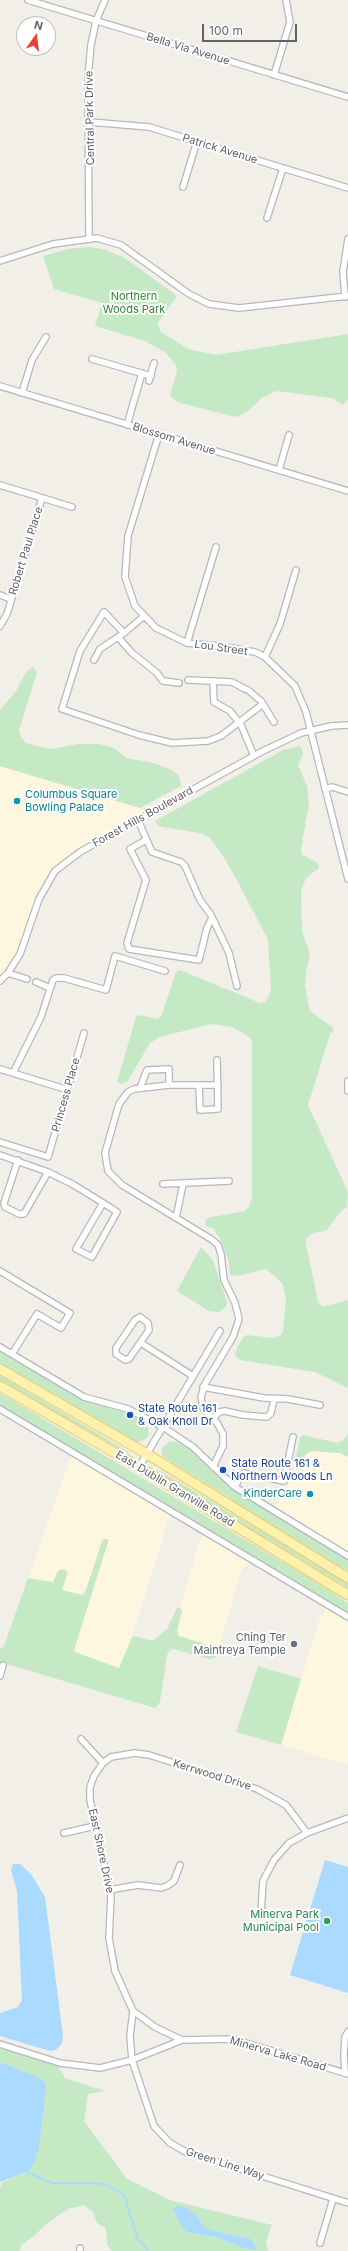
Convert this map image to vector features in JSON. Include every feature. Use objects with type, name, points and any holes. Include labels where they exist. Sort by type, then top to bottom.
[{"type":"main road","name":"East Dublin Granville Road","points":[[0,1369],[147,1454],[348,1578]]},
{"type":"main road","name":"East Dublin Granville Road","points":[[0,1386],[139,1467],[348,1594]]},
{"type":"street","name":"Bella Via Avenue","points":[[28,0],[348,97]]},
{"type":"street","name":"Central Park Drive","points":[[90,238],[90,122],[88,77],[91,45],[96,21],[105,0]]},
{"type":"street","points":[[274,75],[290,22],[286,0]]},
{"type":"street","name":"Patrick Avenue","points":[[90,122],[149,127],[348,188]]},
{"type":"street","points":[[183,187],[197,141]]},
{"type":"street","points":[[266,218],[283,168]]},
{"type":"street","points":[[0,261],[53,244],[90,238],[104,239],[121,245],[188,294],[209,304],[239,308],[347,296],[343,272],[348,239]]},
{"type":"street","points":[[22,393],[32,360],[46,338]]},
{"type":"street","points":[[92,359],[142,373],[150,378],[154,363]]},
{"type":"street","points":[[127,425],[142,373]]},
{"type":"street","name":"Blossom Avenue","points":[[0,386],[348,491]]},
{"type":"street","name":"Lou Street","points":[[159,434],[128,536],[125,577],[135,606],[143,617],[156,628],[187,643],[219,646],[255,652],[265,657],[295,686],[310,730],[348,880]]},
{"type":"street","points":[[279,470],[289,435]]},
{"type":"street","points":[[0,485],[72,507]]},
{"type":"street","name":"Robert Paul Place","points":[[0,626],[7,614],[42,498]]},
{"type":"street","points":[[187,643],[216,547]]},
{"type":"street","points":[[265,657],[280,624],[296,570]]},
{"type":"street","points":[[0,595],[11,599]]},
{"type":"street","points":[[124,634],[104,612],[80,651],[62,709],[139,735],[172,743],[208,741],[221,736],[263,704]]},
{"type":"street","points":[[94,660],[100,648],[124,634],[143,617]]},
{"type":"street","points":[[118,637],[132,653],[157,673],[163,681],[179,683]]},
{"type":"street","points":[[188,680],[232,682],[247,690],[263,704],[274,722]]},
{"type":"street","points":[[213,681],[214,702],[230,711],[240,723],[254,756]]},
{"type":"street","name":"Forest Hills Boulevard","points":[[0,981],[8,973],[20,954],[39,899],[55,871],[80,852],[254,756],[310,730],[348,725]]},
{"type":"street","points":[[325,789],[332,787],[348,792]]},
{"type":"street","points":[[138,820],[152,852],[156,855],[184,864],[200,900],[212,918],[229,953],[237,986]]},
{"type":"street","points":[[146,840],[130,849],[146,880],[128,946],[132,950],[199,960],[207,928],[212,918]]},
{"type":"street","points":[[13,1073],[41,1017],[53,980],[60,977],[106,990],[115,956],[164,971]]},
{"type":"street","points":[[8,973],[27,979]]},
{"type":"street","points":[[36,982],[50,988]]},
{"type":"street","name":"Princess Place","points":[[0,1142],[48,1157],[84,1033]]},
{"type":"street","points":[[200,1086],[200,1110],[218,1109],[217,1060]]},
{"type":"street","points":[[0,1069],[68,1090]]},
{"type":"street","points":[[140,1088],[146,1070],[169,1069],[169,1085]]},
{"type":"street","points":[[348,1081],[348,1091]]},
{"type":"street","points":[[213,1467],[223,1446],[222,1434],[203,1408],[201,1397],[203,1387],[233,1337],[239,1319],[235,1303],[224,1280],[221,1254],[218,1245],[211,1239],[122,1185],[108,1172],[106,1164],[106,1144],[119,1104],[128,1092],[140,1088],[169,1085],[218,1085]]},
{"type":"street","points":[[0,1155],[18,1160],[48,1172],[103,1203],[117,1212],[92,1257],[76,1249],[103,1203]]},
{"type":"street","points":[[18,1160],[4,1203],[5,1207],[19,1214],[24,1214],[48,1172]]},
{"type":"street","points":[[163,1184],[229,1181]]},
{"type":"street","points":[[176,1218],[183,1184]]},
{"type":"street","points":[[0,1271],[70,1313],[61,1328],[37,1314],[12,1354]]},
{"type":"street","points":[[140,1317],[150,1325],[141,1343],[127,1360],[116,1354],[116,1348],[135,1320],[140,1317]]},
{"type":"street","points":[[139,1467],[220,1331]]},
{"type":"street","points":[[141,1343],[193,1376]]},
{"type":"street","points":[[0,1347],[84,1397],[128,1409],[163,1427],[193,1447],[235,1487],[348,1556]]},
{"type":"street","points":[[203,1387],[320,1405]]},
{"type":"street","points":[[212,1419],[219,1412],[225,1411],[243,1415],[268,1417],[271,1413],[274,1399]]},
{"type":"street","name":"East Dublin Granville Road","points":[[0,1409],[348,1617]]},
{"type":"street","points":[[235,1487],[241,1475],[244,1473],[284,1481],[293,1437]]},
{"type":"street","points":[[0,1676],[3,1665]]},
{"type":"street","points":[[81,1739],[103,1763]]},
{"type":"street","name":"Kerrwood Drive","points":[[103,1763],[111,1757],[134,1753],[149,1756],[257,1789],[286,1805],[307,1833]]},
{"type":"street","name":"East Shore Drive","points":[[103,1763],[94,1776],[90,1788],[90,1800],[111,1896],[109,1938],[114,1964],[133,2011],[130,2036],[132,2060]]},
{"type":"street","points":[[261,1913],[263,1881],[274,1860],[289,1843],[307,1833],[348,1818]]},
{"type":"street","points":[[64,1833],[96,1826]]},
{"type":"street","points":[[110,1890],[138,1885],[161,1888],[167,1886],[174,1881],[180,1865]]},
{"type":"street","points":[[133,2011],[154,2027],[182,2040]]},
{"type":"street","points":[[347,2074],[344,2055],[345,2037],[348,2032]]},
{"type":"street","name":"Minerva Lake Road","points":[[0,2044],[60,2063],[100,2068],[132,2060],[182,2040],[233,2039],[347,2074]]},
{"type":"street","name":"Green Line Way","points":[[132,2060],[154,2126],[170,2144],[186,2152],[348,2203]]},
{"type":"street","points":[[320,2243],[333,2199]]},
{"type":"shaded area","points":[[0,766],[140,808],[146,815],[72,857],[44,887],[18,956],[0,982]]},
{"type":"shaded area","points":[[74,1449],[172,1508],[132,1637],[119,1669],[79,1654],[74,1650],[108,1542],[82,1595],[62,1590],[58,1571],[53,1582],[28,1578]]},
{"type":"shaded area","points":[[311,1451],[340,1453],[348,1457],[348,1559],[272,1513],[306,1454]]},
{"type":"shaded area","points":[[208,1529],[251,1556],[241,1572],[218,1650],[215,1647],[185,1639],[179,1636],[177,1630],[182,1611],[180,1608],[199,1543]]},
{"type":"shaded area","points":[[330,1603],[348,1613],[348,1765],[281,1745],[319,1621]]},
{"type":"green space","name":"Northern Woods Park","points":[[89,247],[103,249],[125,258],[177,296],[157,324],[161,332],[188,349],[216,355],[348,334],[348,400],[343,405],[332,398],[276,391],[262,398],[247,412],[235,417],[177,402],[170,395],[177,371],[176,365],[165,352],[145,341],[95,326],[102,303],[54,289],[43,256],[68,249]]},
{"type":"green space","points":[[33,667],[37,672],[19,730],[21,737],[26,743],[51,749],[78,744],[99,744],[114,748],[127,758],[154,763],[172,770],[179,776],[181,786],[140,808],[0,766],[0,710],[16,691],[26,672]]},
{"type":"green space","points":[[299,746],[302,748],[303,754],[298,765],[307,786],[309,803],[301,849],[302,855],[317,862],[319,868],[306,878],[301,891],[302,931],[310,954],[305,986],[310,1011],[332,1027],[334,1031],[330,1034],[308,1105],[348,1192],[347,1207],[340,1212],[327,1230],[311,1234],[306,1238],[306,1244],[318,1302],[323,1307],[348,1300],[348,1388],[315,1372],[240,1360],[235,1356],[236,1350],[243,1337],[247,1335],[273,1338],[280,1336],[283,1331],[286,1297],[282,1283],[266,1269],[237,1276],[230,1275],[229,1262],[220,1239],[214,1229],[206,1226],[205,1222],[207,1218],[245,1211],[249,1207],[252,1198],[252,1041],[248,1036],[232,1027],[211,1024],[160,1037],[150,1043],[127,1082],[122,1084],[117,1082],[136,1017],[140,1015],[157,1019],[161,1017],[176,972],[180,970],[260,1003],[265,1002],[269,996],[271,989],[268,940],[222,854],[209,837],[199,833],[158,826],[155,821],[283,750]]},
{"type":"green space","points":[[201,1247],[213,1260],[227,1302],[226,1307],[219,1312],[209,1311],[177,1291]]},
{"type":"green space","points":[[0,1351],[80,1398],[136,1416],[145,1422],[149,1434],[146,1439],[138,1442],[132,1440],[0,1363]]},
{"type":"green space","points":[[0,1375],[129,1452],[129,1454],[0,1382]]},
{"type":"green space","points":[[0,1393],[326,1588],[348,1603],[348,1613],[0,1405]]},
{"type":"green space","points":[[348,1434],[348,1457],[340,1453],[311,1451],[306,1454],[301,1462],[297,1462],[296,1458],[300,1437],[303,1435],[337,1443],[344,1440]]},
{"type":"green space","points":[[170,1441],[178,1442],[188,1448],[236,1492],[348,1559],[348,1571],[275,1528],[165,1458],[162,1454],[162,1448]]},
{"type":"green space","points":[[159,1470],[348,1583],[348,1588],[157,1473]]},
{"type":"green space","points":[[108,1539],[108,1542],[74,1650],[75,1652],[119,1668],[132,1637],[134,1636],[154,1640],[167,1629],[177,1608],[180,1608],[182,1611],[177,1630],[179,1636],[215,1647],[218,1650],[216,1657],[210,1659],[173,1649],[170,1650],[167,1655],[160,1702],[155,1708],[0,1662],[0,1649],[4,1646],[28,1578],[53,1582],[58,1571],[62,1569],[68,1572],[62,1590],[82,1595],[85,1593],[102,1541]]},
{"type":"green space","points":[[258,1666],[301,1679],[281,1745],[236,1732]]},
{"type":"green space","points":[[0,2048],[58,2066],[65,2078],[105,2091],[88,2094],[84,2121],[127,2179],[170,2200],[272,2225],[266,2241],[268,2251],[112,2251],[107,2244],[106,2228],[97,2223],[93,2212],[84,2205],[68,2209],[46,2224],[34,2236],[21,2245],[20,2251],[0,2251],[0,2188],[2,2182],[27,2172],[46,2087],[43,2079],[0,2062]]},
{"type":"water","name":"Minerva Park Municipal Pool","points":[[325,1860],[348,1867],[348,1993],[290,1975]]},
{"type":"water","points":[[13,1864],[20,1864],[31,1874],[45,1897],[63,2036],[62,2043],[56,2050],[50,2051],[0,2036],[0,2013],[18,2007],[22,2000],[17,1891],[11,1870]]},
{"type":"water","points":[[0,2062],[43,2079],[46,2087],[39,2147],[34,2163],[27,2172],[0,2182]]},
{"type":"water","points":[[178,2205],[185,2207],[198,2217],[202,2225],[210,2230],[251,2239],[257,2249],[244,2248],[216,2237],[187,2232],[182,2227],[173,2209]]},
{"type":"waterway","points":[[27,2172],[52,2183],[96,2183],[109,2186],[124,2195],[137,2237],[148,2251]]},
{"type":"place","name":"Columbus Square Bowling Palace","points":[[17,801]]},
{"type":"place","name":"State Route 161 & Oak Knoll Dr","points":[[130,1415]]},
{"type":"place","name":"State Route 161 & Northern Woods Ln","points":[[223,1470]]},
{"type":"place","name":"KinderCare","points":[[310,1494]]},
{"type":"place","name":"Ching Ter Maintreya Temple","points":[[294,1644]]},
{"type":"place","name":"Minerva Park Municipal Pool","points":[[327,1921]]}]
